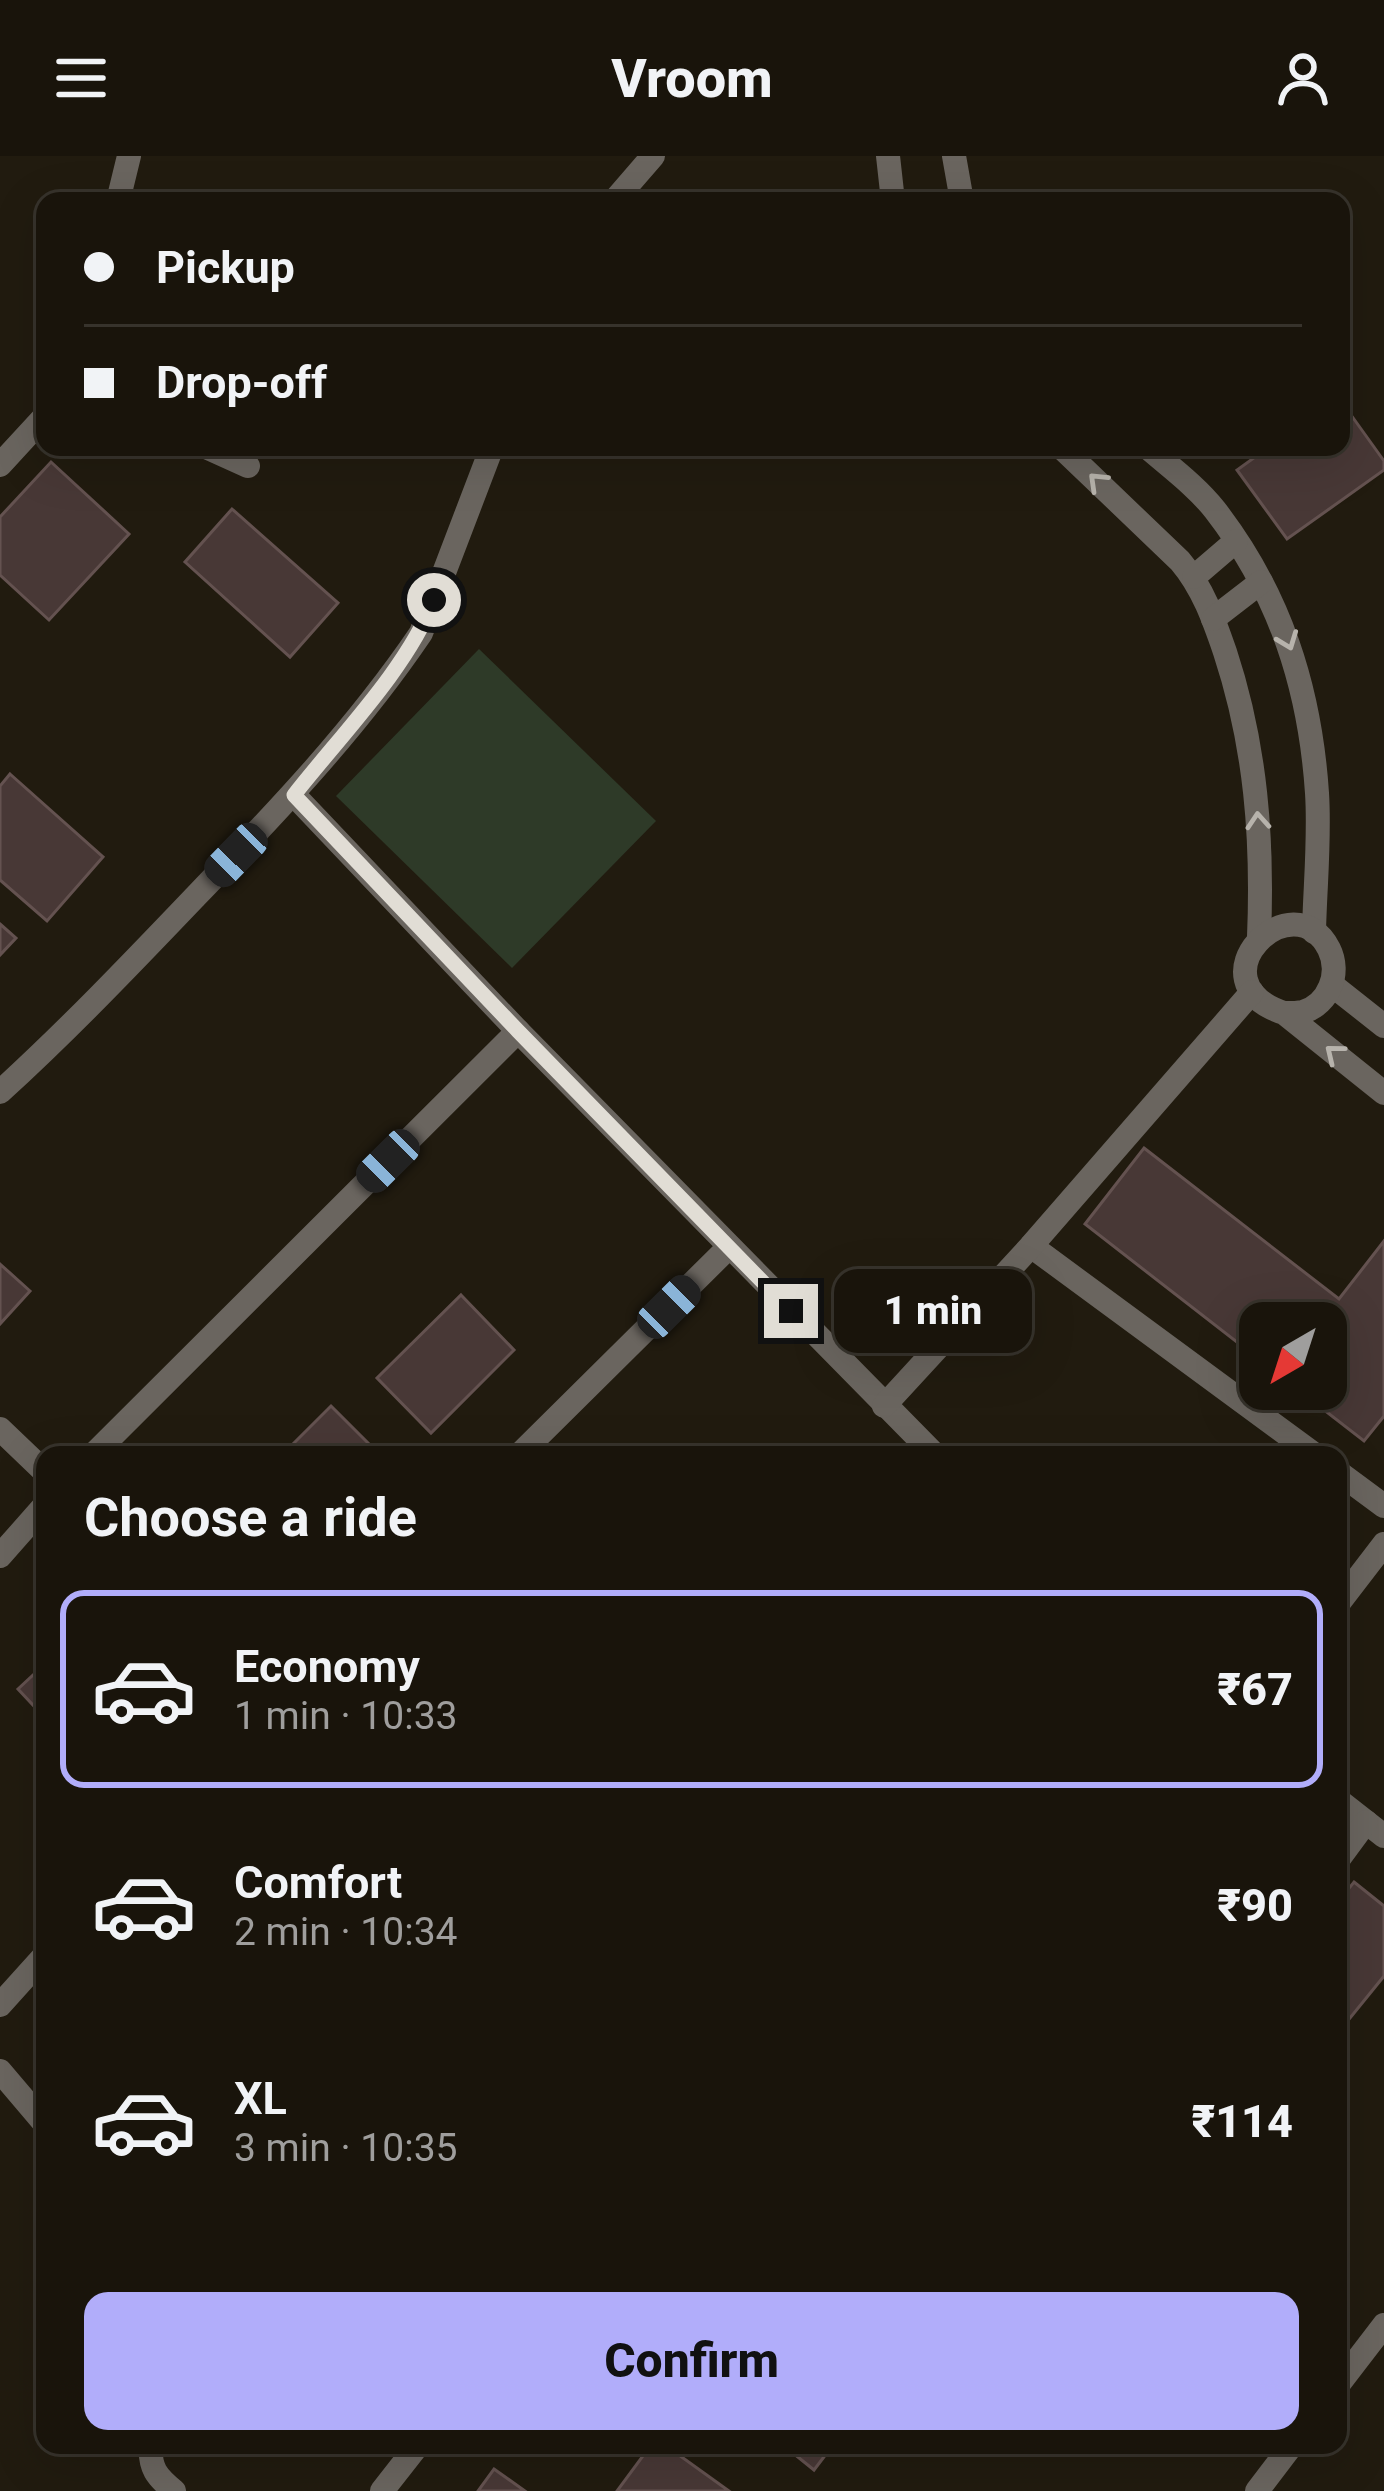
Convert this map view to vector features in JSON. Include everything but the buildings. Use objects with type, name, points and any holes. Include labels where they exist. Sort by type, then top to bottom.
[{"type":"street","points":[[120,192],[129,156]]},
{"type":"street","points":[[622,192],[653,156]]},
{"type":"street","points":[[888,156],[892,192]]},
{"type":"street","points":[[954,156],[960,192]]},
{"type":"street","points":[[0,465],[36,426]]},
{"type":"street","points":[[226,456],[248,466]]},
{"type":"street","points":[[0,1092],[60,1037],[294,795],[404,657],[421,632],[489,456]]},
{"type":"street","points":[[1070,456],[1194,577],[1213,619],[1240,699],[1252,760],[1262,868],[1258,937],[1248,954],[1245,974],[1252,992],[1384,1093]]},
{"type":"street","points":[[1157,456],[1213,508],[1236,541],[1282,624],[1295,660],[1307,709],[1317,794],[1314,932]]},
{"type":"street","points":[[1194,577],[1236,541]]},
{"type":"street","points":[[1213,619],[1261,582]]},
{"type":"street","points":[[294,795],[926,1446]]},
{"type":"street","points":[[1258,937],[1276,927],[1295,926],[1314,932],[1328,946],[1334,965],[1332,985],[1321,1001],[1304,1011],[1284,1013]]},
{"type":"street","points":[[1332,985],[1384,1025]]},
{"type":"street","points":[[884,1406],[1252,992]]},
{"type":"street","points":[[102,1446],[518,1031]]},
{"type":"street","points":[[1031,1246],[1303,1446]]},
{"type":"street","points":[[528,1446],[729,1247]]},
{"type":"street","points":[[0,1429],[36,1463]]},
{"type":"street","points":[[1347,1479],[1384,1506]]},
{"type":"street","points":[[0,1556],[36,1515]]},
{"type":"street","points":[[1347,1592],[1384,1544]]},
{"type":"street","points":[[1347,1806],[1375,1829],[1347,1852]]},
{"type":"street","points":[[0,2005],[36,1964]]},
{"type":"street","points":[[0,2071],[36,2113]]},
{"type":"street","points":[[1347,2373],[1384,2325]]},
{"type":"street","points":[[150,2454],[155,2474],[174,2491]]},
{"type":"street","points":[[382,2491],[411,2454]]},
{"type":"street","points":[[1256,2491],[1285,2454]]},
{"type":"green space","points":[[479,649],[656,821],[512,968],[336,796]]},
{"type":"route","points":[[434,600],[404,657],[294,795],[791,1311]]}]
